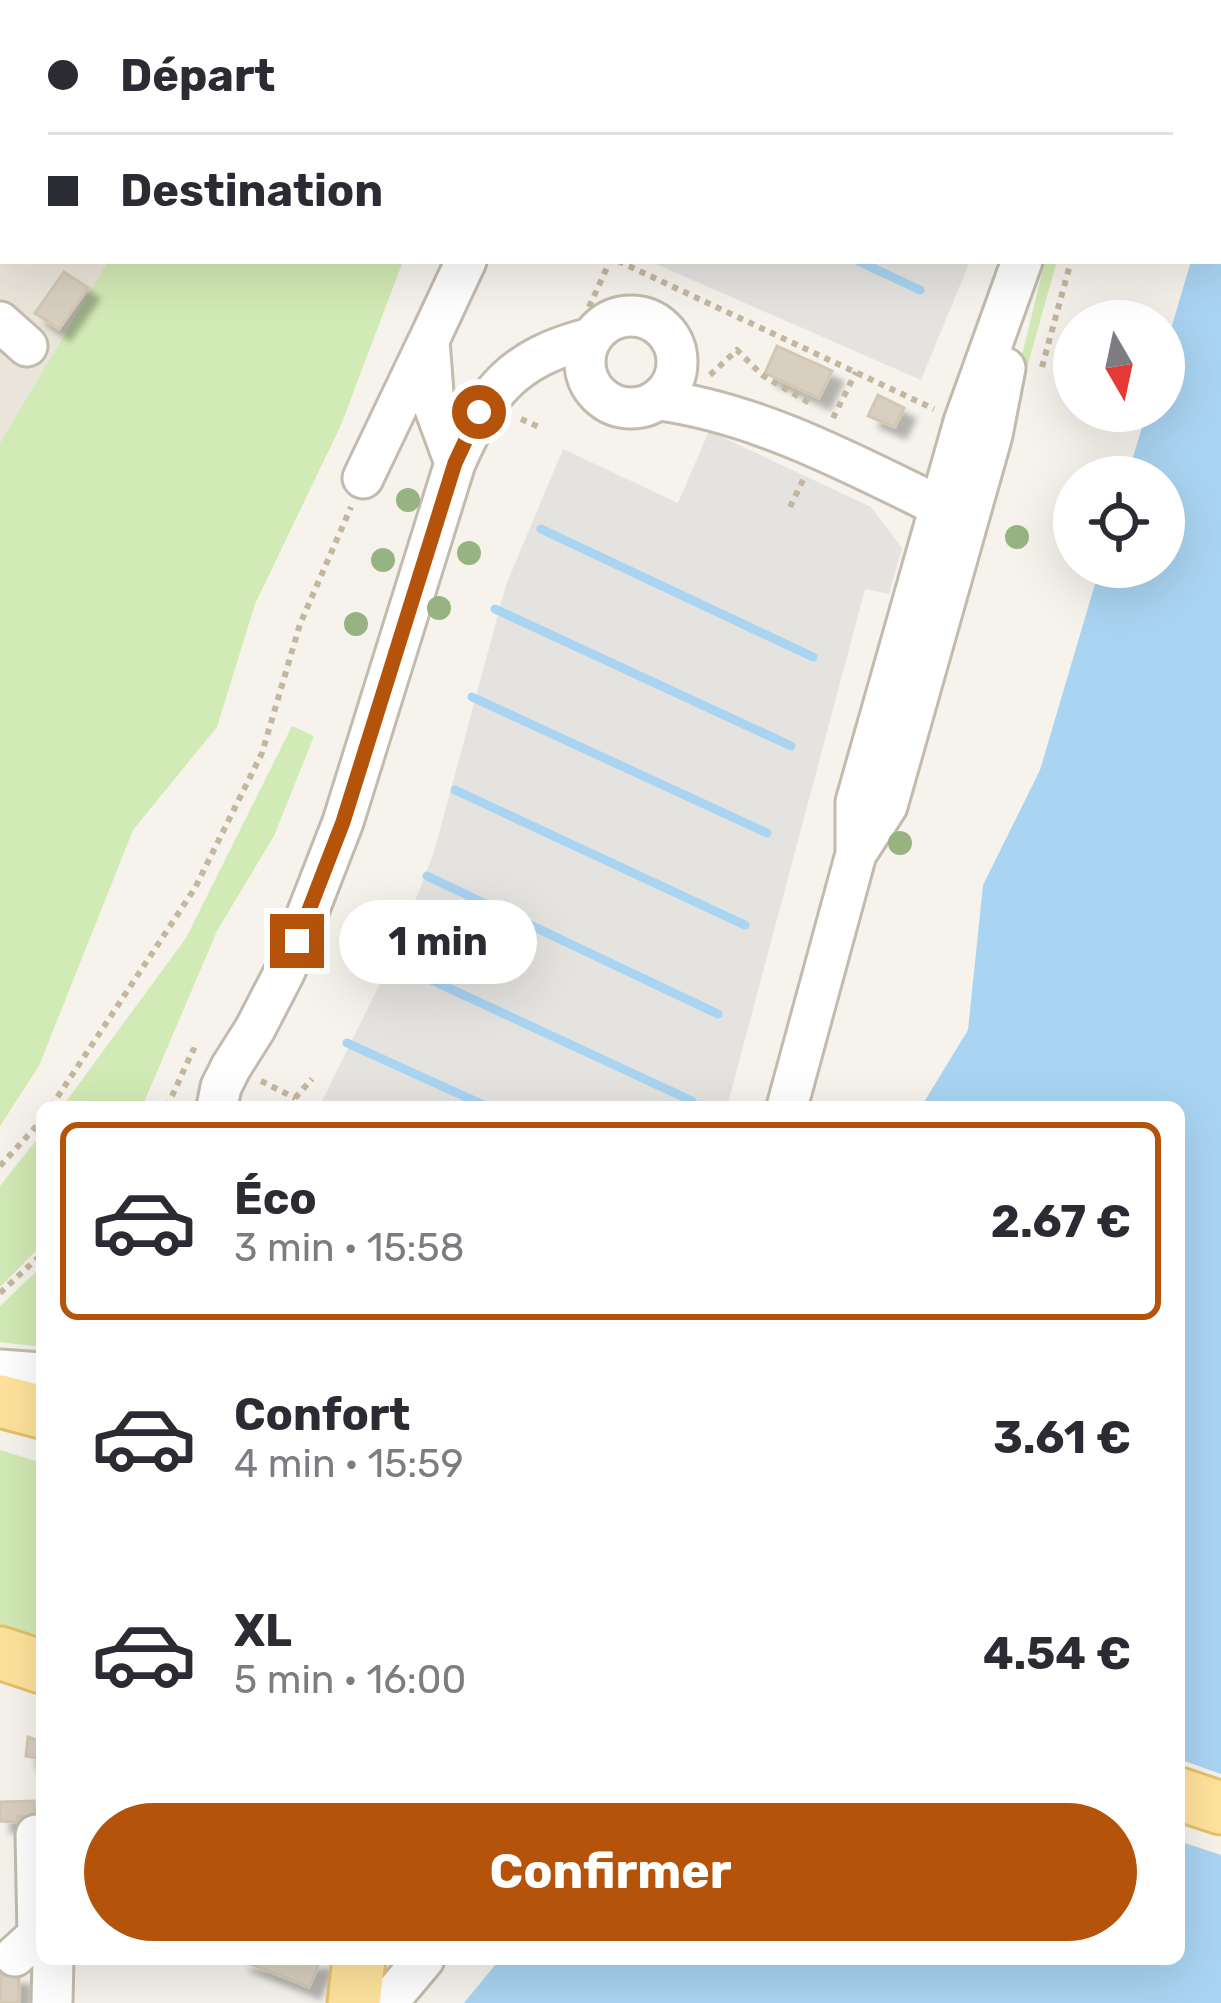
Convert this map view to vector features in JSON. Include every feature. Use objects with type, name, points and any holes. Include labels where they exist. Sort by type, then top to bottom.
[{"type":"main road","points":[[0,1401],[36,1410]]},
{"type":"main road","points":[[0,1653],[36,1665]]},
{"type":"main road","points":[[1185,1796],[1221,1808]]},
{"type":"main road","points":[[354,2003],[358,1965]]},
{"type":"street","points":[[364,478],[465,264]]},
{"type":"street","points":[[789,1101],[856,854],[856,802],[954,510],[964,422],[1023,264]]},
{"type":"street","points":[[692,371],[676,374],[659,400],[628,409],[598,395],[585,370],[585,352],[600,327],[627,315],[642,316],[667,332],[692,371],[752,421]]},
{"type":"street","points":[[219,1101],[231,1067],[285,970],[343,822],[455,463],[479,412],[514,372],[541,356],[591,338]]},
{"type":"street","points":[[429,340],[434,406],[455,463]]},
{"type":"street","points":[[659,400],[752,421],[954,510]]},
{"type":"street","points":[[0,1370],[36,1373]]},
{"type":"street","points":[[26,1835],[36,1918]]},
{"type":"street","points":[[37,1965],[52,2003]]},
{"type":"street","points":[[387,2003],[419,1965]]},
{"type":"path","points":[[624,264],[949,415]]},
{"type":"path","points":[[1039,376],[1070,264]]},
{"type":"path","points":[[692,371],[712,371],[737,350],[762,375],[815,407]]},
{"type":"path","points":[[833,417],[856,372]]},
{"type":"path","points":[[521,419],[539,428]]},
{"type":"path","points":[[790,507],[809,469]]},
{"type":"path","points":[[55,1101],[174,922],[243,792],[262,753],[300,624],[364,478]]},
{"type":"path","points":[[250,1075],[296,1098]]},
{"type":"path","points":[[293,1101],[312,1079]]},
{"type":"path","points":[[0,1166],[36,1127]]},
{"type":"path","points":[[0,1293],[36,1260]]},
{"type":"shaded area","points":[[0,264],[106,264],[0,443]]},
{"type":"shaded area","points":[[656,264],[969,264],[921,380]]},
{"type":"shaded area","points":[[709,431],[871,507],[902,548],[889,594],[865,589],[729,1101],[322,1101],[395,953],[434,852],[506,585],[563,449],[678,503]]},
{"type":"green space","points":[[106,264],[402,264],[341,425],[255,604],[217,727],[133,830],[39,1066],[0,1126],[0,443]]},
{"type":"green space","points":[[1044,264],[1056,264],[1015,430],[1005,424]]},
{"type":"green space","points":[[292,726],[314,736],[274,836],[217,931],[145,1101],[66,1101],[186,938]]},
{"type":"green space","points":[[36,1141],[36,1251],[0,1287],[0,1186]]},
{"type":"green space","points":[[36,1272],[36,1346],[0,1342],[0,1306]]},
{"type":"green space","points":[[0,1450],[36,1461],[36,1649],[0,1636]]},
{"type":"water","points":[[1190,264],[1221,264],[1221,2003],[464,2003],[495,1965],[1185,1965],[1185,1101],[925,1101],[968,1030],[983,885],[1040,770],[1094,588],[1185,588],[1185,456],[1133,456],[1141,432],[1185,432],[1185,300],[1180,300]]},
{"type":"pier","points":[[1185,1761],[1221,1774],[1221,1855],[1185,1843]]},
{"type":"building","points":[[64,272],[88,288],[59,329],[35,313]]},
{"type":"building","points":[[777,346],[832,371],[819,398],[765,373]]},
{"type":"building","points":[[878,395],[904,408],[895,427],[868,416]]},
{"type":"building","points":[[28,1737],[36,1740],[36,1758],[26,1756]]},
{"type":"building","points":[[34,1801],[35,1816],[0,1821],[0,1802]]},
{"type":"building","points":[[253,1965],[318,1965],[309,1987]]},
{"type":"building","points":[[0,1974],[19,1974],[19,2003],[0,2003]]},
{"type":"waterway","points":[[864,264],[920,290]]},
{"type":"waterway","points":[[541,529],[813,657]]},
{"type":"waterway","points":[[495,609],[791,746]]},
{"type":"waterway","points":[[472,697],[767,833]]},
{"type":"waterway","points":[[455,790],[745,925]]},
{"type":"waterway","points":[[427,876],[718,1014]]},
{"type":"waterway","points":[[386,959],[692,1101]]},
{"type":"waterway","points":[[347,1043],[475,1101]]},
{"type":"route","points":[[297,941],[343,822],[455,463],[479,412]]}]
